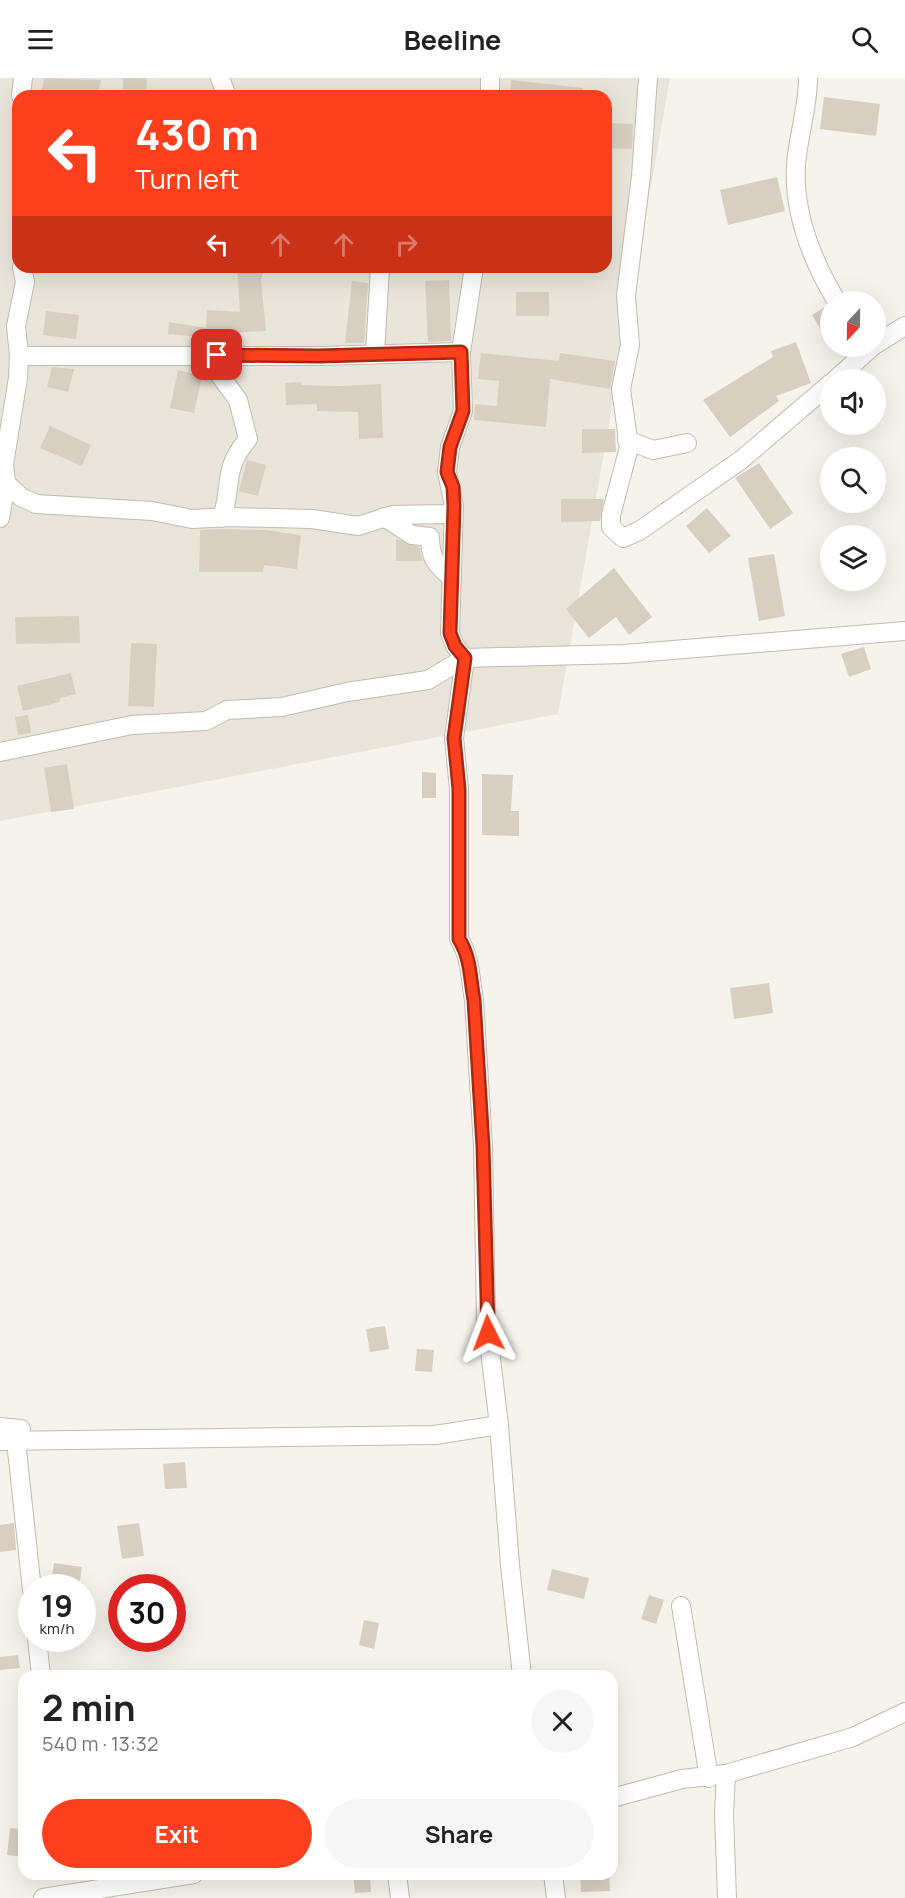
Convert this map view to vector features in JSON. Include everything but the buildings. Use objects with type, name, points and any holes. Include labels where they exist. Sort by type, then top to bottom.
[{"type":"street","points":[[648,78],[641,176],[626,296],[630,345],[621,389],[629,447],[611,515],[611,527],[623,538],[639,531],[741,460],[820,392]]},
{"type":"street","points":[[808,78],[806,112],[796,165],[797,190],[817,269],[830,291]]},
{"type":"street","points":[[0,518],[6,483],[4,464],[19,356],[16,326],[25,282],[23,273]]},
{"type":"street","points":[[375,354],[380,273]]},
{"type":"street","points":[[473,273],[461,352],[463,411],[450,447],[447,472],[453,487],[454,506],[450,633],[455,646],[465,658],[454,738],[459,789],[459,939],[469,954],[469,977],[474,1000],[484,1181],[486,1318],[499,1425],[510,1566],[521,1670]]},
{"type":"street","points":[[886,338],[905,326]]},
{"type":"street","points":[[19,356],[461,352]]},
{"type":"street","points":[[196,355],[213,366],[238,400],[248,439],[231,463],[228,500],[222,518]]},
{"type":"street","points":[[844,369],[854,357]]},
{"type":"street","points":[[627,440],[653,450],[687,443]]},
{"type":"street","points":[[6,483],[21,497],[36,504],[153,511],[192,519],[332,520],[358,526],[393,515],[449,514],[454,506]]},
{"type":"street","points":[[384,517],[412,535],[430,537],[430,552],[434,563],[452,578]]},
{"type":"street","points":[[0,752],[132,725],[206,721],[227,710],[282,706],[347,692],[428,680],[465,658],[624,654],[905,631]]},
{"type":"street","points":[[0,1427],[12,1437],[435,1435],[499,1425]]},
{"type":"street","points":[[12,1437],[30,1574]]},
{"type":"street","points":[[681,1606],[724,1814],[727,1898]]},
{"type":"street","points":[[38,1652],[40,1670]]},
{"type":"street","points":[[618,1796],[682,1779],[717,1776],[853,1737],[905,1712]]},
{"type":"street","points":[[43,1898],[101,1894],[166,1880]]},
{"type":"street","points":[[398,1880],[400,1898]]},
{"type":"street","points":[[553,1880],[556,1898]]},
{"type":"shaded area","points":[[0,78],[670,78],[558,714],[0,821]]},
{"type":"route","points":[[217,355],[319,356],[461,352],[463,411],[450,447],[447,472],[453,487],[454,506],[450,633],[455,646],[465,658],[454,738],[459,789],[459,939],[469,954],[469,977],[474,1000],[483,1146],[488,1333]]}]
